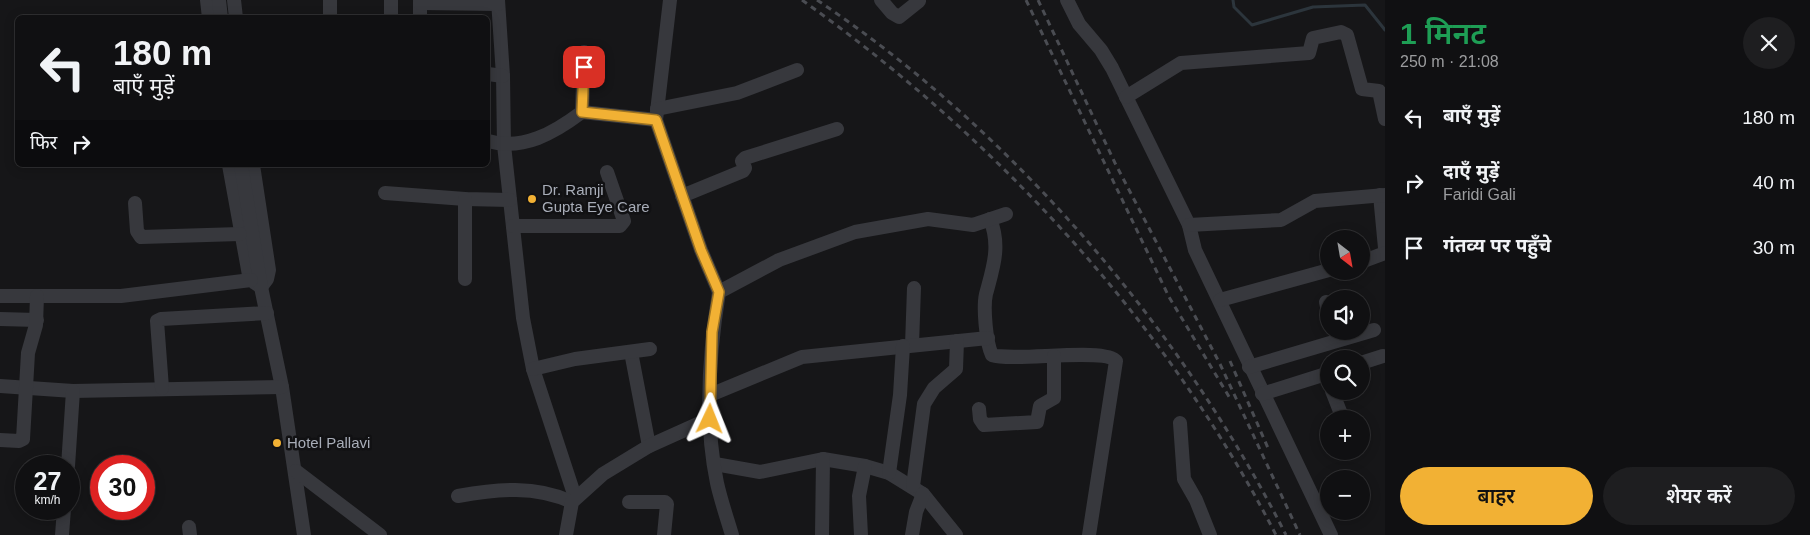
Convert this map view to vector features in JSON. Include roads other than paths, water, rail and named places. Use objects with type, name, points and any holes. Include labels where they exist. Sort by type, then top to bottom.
[{"type":"street","points":[[207,0],[209,15]]},
{"type":"street","points":[[219,0],[221,15]]},
{"type":"street","points":[[234,0],[236,15]]},
{"type":"street","points":[[330,0],[330,15]]},
{"type":"street","points":[[391,0],[391,15]]},
{"type":"street","points":[[670,0],[668,34],[656,115],[682,196],[719,292],[712,332],[710,419],[717,483],[732,535]]},
{"type":"street","points":[[881,0],[892,13],[899,17],[919,2],[918,0]]},
{"type":"street","points":[[1067,0],[1079,24],[1106,58],[1126,96],[1189,225],[1195,250],[1220,300],[1249,367],[1331,535]]},
{"type":"street","points":[[420,15],[420,1],[498,2],[503,76],[504,145],[523,318],[533,368],[573,500],[566,535]]},
{"type":"street","points":[[1126,96],[1182,62],[1309,53],[1313,38],[1341,32],[1347,35],[1362,89],[1365,91],[1379,91],[1385,119]]},
{"type":"street","points":[[582,112],[584,52]]},
{"type":"street","points":[[490,142],[504,145],[534,140],[561,128],[582,112],[656,115],[737,93],[797,70]]},
{"type":"street","points":[[490,74],[503,76]]},
{"type":"street","points":[[682,196],[743,171],[745,168],[742,161],[745,158],[837,129]]},
{"type":"street","points":[[229,167],[240,234],[257,279],[267,313],[282,387],[304,535]]},
{"type":"street","points":[[241,167],[257,279]]},
{"type":"street","points":[[0,296],[121,296],[257,279],[267,280],[269,270],[253,167]]},
{"type":"street","points":[[513,226],[620,226],[624,221],[607,172]]},
{"type":"street","points":[[385,193],[465,199],[510,200]]},
{"type":"street","points":[[1189,225],[1281,220],[1315,201],[1383,195],[1385,248]]},
{"type":"street","points":[[465,199],[465,279]]},
{"type":"street","points":[[136,203],[138,231],[141,237],[240,234]]},
{"type":"street","points":[[719,292],[779,260],[855,232],[928,219],[973,225],[1006,214]]},
{"type":"street","points":[[990,219],[995,234],[996,258],[985,300],[990,352],[994,357],[1110,357],[1116,361],[1089,535]]},
{"type":"street","points":[[1370,259],[1385,253]]},
{"type":"street","points":[[1220,300],[1320,272]]},
{"type":"street","points":[[889,473],[908,345],[914,288]]},
{"type":"street","points":[[0,440],[19,441],[23,439],[28,352],[37,320],[37,296]]},
{"type":"street","points":[[162,388],[158,321],[161,319],[267,313]]},
{"type":"street","points":[[0,319],[37,320]]},
{"type":"street","points":[[1370,331],[1374,330]]},
{"type":"street","points":[[710,395],[802,357],[988,338]]},
{"type":"street","points":[[1249,367],[1322,340]]},
{"type":"street","points":[[912,535],[916,512],[924,404],[934,388],[956,368],[957,341]]},
{"type":"street","points":[[533,368],[575,359],[650,349]]},
{"type":"street","points":[[631,352],[649,446]]},
{"type":"street","points":[[979,409],[980,419],[984,425],[1037,422],[1040,406],[1054,398],[1054,356]]},
{"type":"street","points":[[1370,360],[1383,356]]},
{"type":"street","points":[[1262,394],[1320,379]]},
{"type":"street","points":[[0,386],[26,386],[73,391],[282,387]]},
{"type":"street","points":[[69,455],[73,391]]},
{"type":"street","points":[[573,500],[603,474],[649,446],[710,419]]},
{"type":"street","points":[[1180,423],[1184,478],[1196,500],[1210,535]]},
{"type":"street","points":[[715,464],[760,472],[822,459],[866,466],[889,473],[918,490],[956,535]]},
{"type":"street","points":[[822,459],[822,535]]},
{"type":"street","points":[[861,535],[858,496],[866,466]]},
{"type":"street","points":[[296,471],[380,535]]},
{"type":"street","points":[[458,496],[510,488],[545,492],[573,500]]},
{"type":"street","points":[[630,502],[664,502],[667,504],[664,535]]},
{"type":"street","points":[[62,535],[63,520]]},
{"type":"waterway","points":[[1233,0],[1234,7],[1252,25],[1313,7],[1365,5],[1385,30]]},
{"type":"railway","points":[[802,0],[874,54],[943,112],[1009,174],[1071,239],[1129,308],[1183,380],[1232,456],[1276,535]]},
{"type":"railway","points":[[817,0],[889,52],[958,109],[1023,172],[1085,238],[1142,308],[1195,382],[1243,457],[1286,535]]},
{"type":"railway","points":[[1026,0],[1169,297],[1231,400]]},
{"type":"railway","points":[[1038,0],[1115,163],[1220,364],[1300,535]]},
{"type":"railway","points":[[1230,361],[1268,448]]},
{"type":"place","name":"Dr. Ramji Gupta Eye Care","points":[[532,199]]},
{"type":"place","name":"Hotel Pallavi","points":[[277,443]]}]
